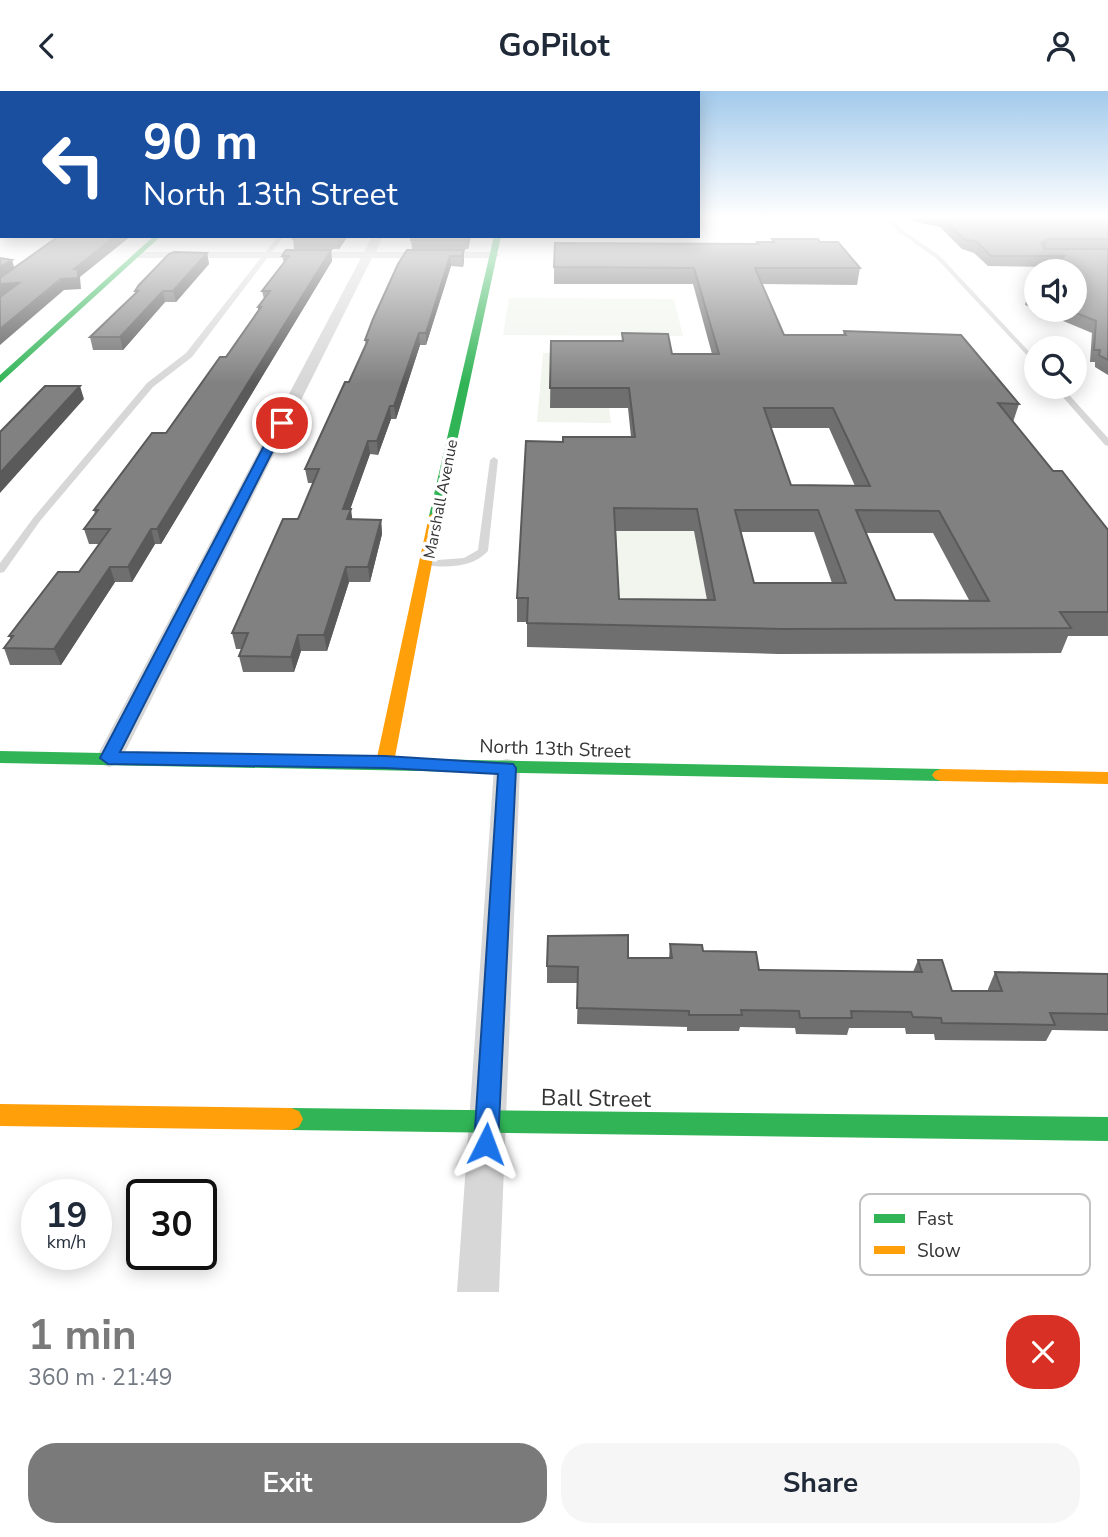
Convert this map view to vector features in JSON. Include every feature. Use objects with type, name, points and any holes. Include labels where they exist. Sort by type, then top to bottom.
[{"type":"street","points":[[0,380],[117,272]]},
{"type":"street","points":[[108,758],[359,272]]},
{"type":"street","name":"Marshall Avenue","points":[[385,762],[428,562],[446,461],[490,272]]},
{"type":"street","name":"North 13th Street","points":[[0,757],[385,762],[507,768],[1108,778]]},
{"type":"street","points":[[478,1292],[507,768]]},
{"type":"street","name":"Ball Street","points":[[0,1115],[487,1119],[1108,1129]]},
{"type":"lane","points":[[0,569],[37,519],[150,385],[188,355],[253,272]]},
{"type":"lane","points":[[953,272],[1024,350]]},
{"type":"lane","points":[[1069,399],[1108,443]]},
{"type":"lane","points":[[428,562],[470,560],[477,558],[483,551],[494,460]]},
{"type":"shaded area","points":[[509,298],[674,299],[683,336],[503,335]]},
{"type":"shaded area","points":[[543,353],[555,353],[609,408],[611,423],[537,422]]},
{"type":"shaded area","points":[[613,515],[640,531],[694,531],[712,624],[618,623]]},
{"type":"building","points":[[8,272],[78,272],[78,278],[61,279],[0,329],[0,297],[19,283],[0,284],[0,278]]},
{"type":"building","points":[[152,272],[190,272],[173,291],[163,291],[120,337],[90,337],[138,291],[135,291]]},
{"type":"building","points":[[277,272],[317,272],[157,529],[151,529],[128,567],[110,567],[54,649],[4,648],[13,636],[9,636],[58,572],[79,572],[110,529],[84,529],[98,510],[94,510],[152,433],[166,433],[220,357],[226,357],[270,291],[262,291]]},
{"type":"building","points":[[394,272],[445,272],[426,333],[419,333],[394,406],[390,406],[377,441],[368,441],[343,509],[351,509],[347,519],[381,520],[368,567],[346,567],[324,635],[298,635],[291,657],[239,656],[248,633],[232,633],[283,519],[298,519],[319,469],[305,469],[345,382],[349,382],[368,340],[365,340]]},
{"type":"building","points":[[695,272],[757,272],[784,335],[846,335],[844,331],[961,335],[1019,404],[998,403],[1053,471],[1062,471],[1108,530],[1108,612],[1060,612],[1071,628],[782,629],[527,623],[528,598],[517,598],[526,441],[563,442],[563,437],[635,437],[629,388],[550,388],[551,341],[623,341],[622,333],[668,334],[672,354],[719,354]],"holes":[[[764,408],[833,408],[870,486],[791,485]],[[614,508],[697,509],[715,600],[619,599]],[[735,510],[818,510],[846,583],[754,583]],[[856,510],[939,511],[989,601],[895,600]]]},
{"type":"building","points":[[1087,272],[1108,272],[1108,360],[1099,355],[1100,350],[1094,350],[1096,321],[1087,317]]},
{"type":"building","points":[[45,386],[80,386],[0,473],[0,432]]},
{"type":"building","points":[[628,935],[628,958],[672,958],[670,944],[702,945],[703,951],[756,952],[759,970],[922,972],[918,960],[942,960],[952,991],[1002,991],[995,972],[1108,974],[1108,1014],[1050,1013],[1055,1025],[942,1023],[941,1018],[913,1017],[911,1012],[851,1011],[852,1018],[800,1018],[799,1011],[741,1010],[742,1015],[689,1015],[689,1011],[577,1008],[578,967],[547,966],[548,936]]},
{"type":"traffic: fast","points":[[0,380],[118,272]]},
{"type":"traffic: fast","points":[[435,516],[490,272]]},
{"type":"traffic: fast","points":[[0,757],[941,775]]},
{"type":"traffic: fast","points":[[291,1119],[1108,1129]]},
{"type":"traffic: slow","points":[[385,762],[435,516]]},
{"type":"traffic: slow","points":[[941,775],[1108,778]]},
{"type":"traffic: slow","points":[[0,1115],[291,1119]]},
{"type":"route","points":[[282,423],[108,758],[385,762],[507,768],[486,1144]]}]
